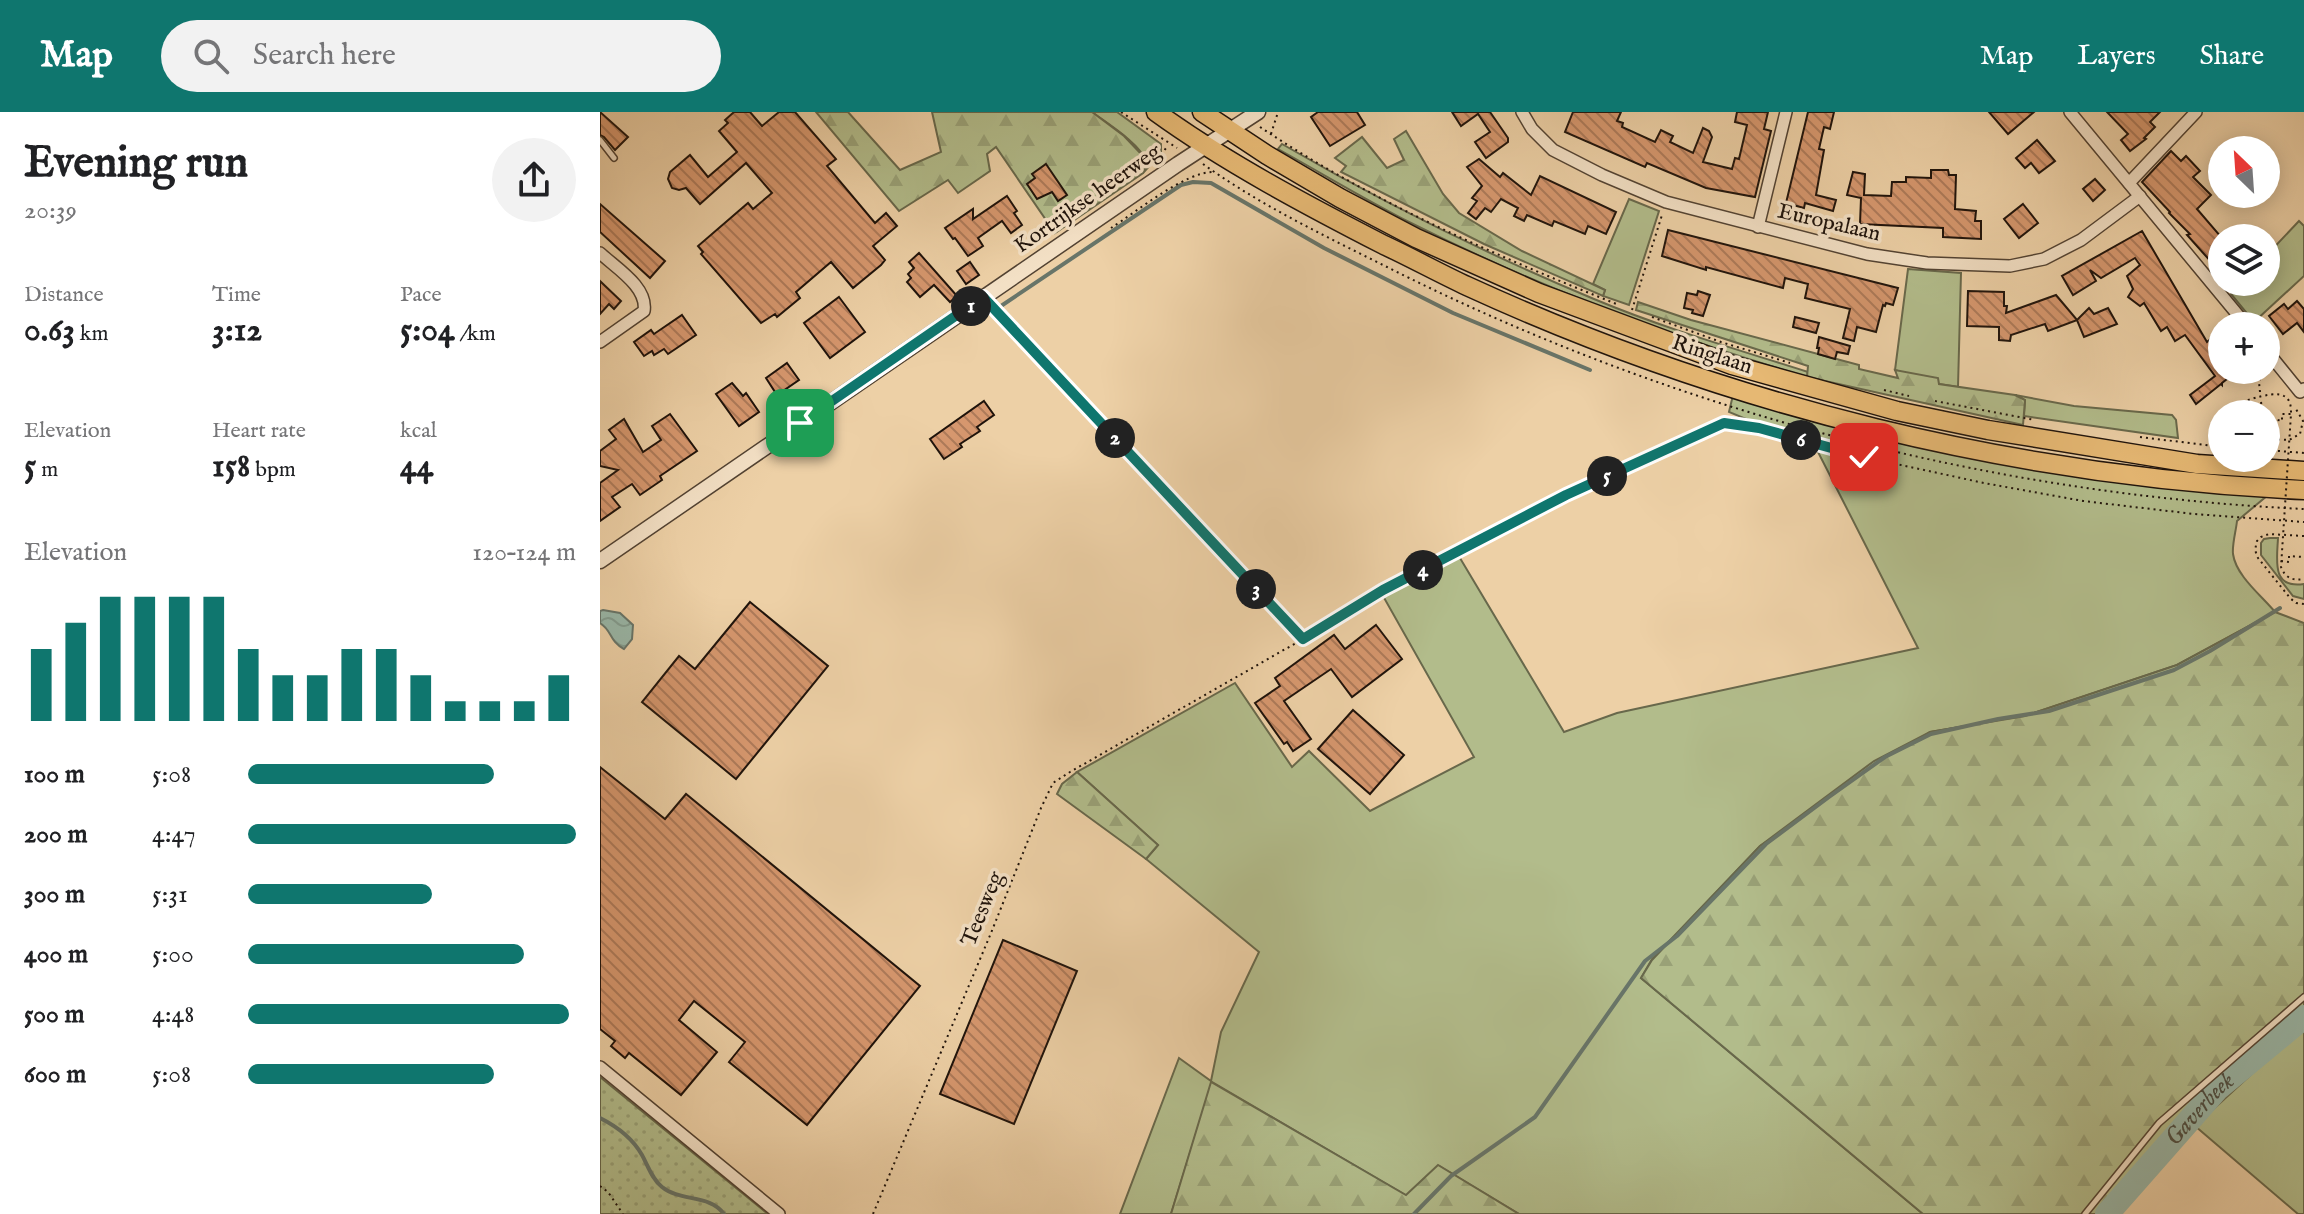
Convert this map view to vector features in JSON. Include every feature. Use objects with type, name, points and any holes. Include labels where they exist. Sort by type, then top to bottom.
[{"type":"main road","name":"Ringlaan","points":[[1156,112],[1254,174],[1339,222],[1466,286],[1660,364],[1768,399],[1872,427],[1990,453],[2088,470],[2197,483],[2304,490]]},
{"type":"main road","name":"Ringlaan","points":[[1202,112],[1340,198],[1416,238],[1539,293],[1732,365],[1897,411],[1988,430],[2197,464],[2304,471]]},
{"type":"street","name":"Kortrijkse heerweg","points":[[600,561],[1258,112]]},
{"type":"street","name":"Europalaan","points":[[1522,112],[1532,129],[1553,150],[1666,202],[1867,254],[1927,263],[2010,266],[2044,259],[2081,240],[2140,196]]},
{"type":"street","points":[[1758,227],[1786,112]]},
{"type":"street","points":[[2070,112],[2235,312]]},
{"type":"street","points":[[2129,183],[2196,112]]},
{"type":"street","points":[[600,253],[642,292],[645,302],[644,311],[600,342]]},
{"type":"street","points":[[2280,366],[2302,391]]},
{"type":"street","points":[[600,1067],[779,1214]]},
{"type":"lane","points":[[600,140],[614,158]]},
{"type":"lane","points":[[2085,1214],[2159,1123],[2304,997]]},
{"type":"path","points":[[1121,112],[1169,143]]},
{"type":"path","points":[[1271,135],[1278,112]]},
{"type":"path","points":[[1263,129],[1345,178],[1445,229],[1561,282],[1618,304]]},
{"type":"path","points":[[1154,165],[1173,137]]},
{"type":"path","points":[[1196,167],[1200,174]]},
{"type":"path","points":[[1167,191],[1200,174],[1218,171]]},
{"type":"path","points":[[1632,310],[1666,202]]},
{"type":"path","points":[[983,297],[1303,639],[1383,590],[1552,503],[1724,423],[1759,428],[1864,457],[2083,501],[2194,514],[2304,522]]},
{"type":"path","points":[[1647,315],[1790,363]]},
{"type":"path","points":[[2259,384],[2260,392]]},
{"type":"path","points":[[1875,387],[1918,398]]},
{"type":"path","points":[[2253,400],[2275,394],[2287,399],[2291,414],[2281,561],[2286,576],[2293,580],[2304,579]]},
{"type":"path","points":[[1933,401],[2035,420]]},
{"type":"path","points":[[2280,440],[2291,439],[2301,433],[2303,419],[2296,409]]},
{"type":"path","points":[[2280,420],[2282,414],[2291,414]]},
{"type":"path","points":[[2136,437],[2208,445]]},
{"type":"path","points":[[2280,451],[2304,453]]},
{"type":"path","points":[[2304,536],[2267,534],[2257,541],[2255,550],[2290,598],[2304,604]]},
{"type":"path","points":[[2281,561],[2289,562],[2289,556],[2304,557]]},
{"type":"path","name":"Teesweg","points":[[873,1214],[1053,783],[1303,639]]},
{"type":"path","points":[[600,1186],[623,1214]]},
{"type":"green space","points":[[816,112],[848,112],[900,170],[941,152],[932,112],[1092,112],[1124,136],[1144,157],[1146,164],[1143,173],[1055,233],[996,147],[987,154],[990,171],[958,193],[948,180],[899,211]]},
{"type":"green space","points":[[1092,112],[1117,112],[1161,144],[1161,153],[1143,173],[1145,160],[1137,147]]},
{"type":"green space","points":[[1406,131],[1443,194],[1459,213],[1522,251],[1605,290],[1603,296],[1484,244],[1341,172],[1346,166],[1335,158],[1362,137],[1387,168],[1404,160],[1394,139]]},
{"type":"green space","points":[[1282,144],[1435,226],[1554,282],[1646,319],[1808,372],[1807,377],[1655,328],[1507,268],[1378,205],[1278,149]]},
{"type":"green space","points":[[1629,199],[1659,211],[1629,305],[1603,296],[1605,290],[1593,284]]},
{"type":"green space","points":[[2299,221],[2304,226],[2304,276],[2265,312],[2246,312],[2233,296],[2280,296],[2280,241]]},
{"type":"green space","points":[[1908,269],[1961,273],[1958,387],[1895,370]]},
{"type":"green space","points":[[1638,302],[1691,320],[1859,365],[1859,369],[1898,378],[1895,370],[1938,378],[1939,384],[2015,395],[2025,400],[2023,425],[1807,377],[1808,366],[1636,310]]},
{"type":"green space","points":[[1733,395],[1766,406],[2268,495],[2237,521],[2233,554],[2244,578],[2275,612],[2177,665],[2025,716],[1930,732],[1760,846],[1652,959],[1641,978],[1923,1214],[1519,1214],[1439,1166],[1407,1196],[1212,1082],[1171,1214],[1120,1214],[1179,1058],[1211,1081],[1221,1032],[1259,952],[1146,859],[1158,845],[1077,772],[1235,683],[1292,767],[1309,751],[1370,811],[1474,757],[1383,596],[1388,582],[1454,548],[1564,732],[1617,713],[1918,648],[1816,448],[1729,412]]},
{"type":"green space","points":[[2015,395],[2074,406],[2172,415],[2176,420],[2178,438],[2024,416],[2025,400]]},
{"type":"green space","points":[[2278,538],[2278,571],[2286,582],[2304,584],[2304,599],[2293,596],[2261,555],[2264,539]]},
{"type":"green space","points":[[2275,612],[2304,623],[2304,1007],[2212,1082],[2145,1159],[2103,1214],[1923,1214],[1641,978],[1652,960],[1760,846],[1874,761],[1930,732],[2025,716],[2177,665]]},
{"type":"green space","points":[[1077,772],[1158,845],[1146,859],[1057,794],[1062,784]]},
{"type":"green space","points":[[2304,1026],[2304,1214],[2298,1214],[2195,1126]]},
{"type":"green space","points":[[600,1077],[768,1214],[600,1214]]},
{"type":"green space","points":[[1211,1082],[1406,1195],[1438,1165],[1519,1214],[1171,1214]]},
{"type":"water","points":[[600,611],[620,613],[633,625],[632,639],[624,649],[600,623]]},
{"type":"building","points":[[600,112],[628,137],[615,150],[600,135]]},
{"type":"building","points":[[734,112],[750,112],[762,126],[779,112],[795,112],[836,159],[827,166],[875,223],[886,213],[897,226],[873,246],[885,260],[853,288],[831,262],[796,292],[800,298],[777,317],[775,314],[761,323],[701,254],[703,252],[698,246],[748,203],[753,209],[772,193],[746,163],[700,204],[686,188],[672,188],[668,179],[670,172],[690,155],[708,177],[737,152],[719,131]]},
{"type":"building","points":[[1318,112],[1357,112],[1365,125],[1330,146],[1311,117]]},
{"type":"building","points":[[1452,112],[1490,112],[1508,142],[1486,158],[1475,142],[1490,132],[1478,114],[1461,126]]},
{"type":"building","points":[[1573,112],[1621,112],[1617,121],[1623,123],[1622,127],[1655,142],[1661,130],[1673,136],[1670,142],[1693,153],[1703,128],[1712,137],[1703,162],[1732,169],[1735,158],[1739,159],[1747,125],[1735,122],[1737,112],[1768,112],[1764,129],[1771,131],[1755,197],[1706,188],[1647,163],[1645,167],[1565,132]]},
{"type":"building","points":[[1808,112],[1834,112],[1830,129],[1824,127],[1819,149],[1824,150],[1816,195],[1836,200],[1833,211],[1805,203],[1804,208],[1786,203]]},
{"type":"building","points":[[1989,112],[2034,112],[2008,134]]},
{"type":"building","points":[[2107,112],[2160,112],[2150,122],[2155,127],[2146,139],[2130,151],[2121,140],[2128,134]]},
{"type":"building","points":[[2037,140],[2055,161],[2039,173],[2031,163],[2025,168],[2016,158]]},
{"type":"building","points":[[2171,151],[2181,161],[2186,156],[2200,171],[2193,177],[2208,192],[2208,198],[2197,209],[2210,224],[2208,258],[2187,235],[2190,234],[2142,182]]},
{"type":"building","points":[[1479,159],[1500,177],[1503,173],[1531,195],[1540,176],[1616,212],[1606,234],[1588,226],[1585,234],[1554,221],[1552,226],[1527,215],[1524,221],[1514,216],[1518,208],[1501,199],[1491,212],[1485,208],[1476,219],[1468,213],[1477,201],[1472,198],[1482,186],[1467,167]]},
{"type":"building","points":[[1046,164],[1067,195],[1058,201],[1052,192],[1037,199],[1027,184],[1035,178],[1032,174]]},
{"type":"building","points":[[1931,170],[1948,170],[1949,175],[1956,175],[1955,209],[1976,211],[1975,221],[1981,221],[1981,239],[1943,237],[1943,228],[1860,224],[1861,198],[1847,195],[1853,172],[1865,174],[1864,195],[1891,196],[1892,182],[1906,182],[1906,177],[1931,178]]},
{"type":"building","points":[[2095,179],[2105,190],[2093,201],[2083,189]]},
{"type":"building","points":[[1007,196],[1022,225],[1011,233],[1002,221],[978,238],[983,246],[968,256],[945,228],[973,209],[973,219]]},
{"type":"building","points":[[600,204],[665,261],[650,278],[600,232]]},
{"type":"building","points":[[2023,204],[2038,223],[2019,238],[2004,219]]},
{"type":"building","points":[[1668,230],[1898,288],[1893,305],[1883,305],[1876,332],[1857,327],[1854,341],[1843,338],[1850,309],[1805,298],[1808,284],[1785,278],[1783,288],[1662,256]]},
{"type":"building","points":[[2142,231],[2208,341],[2208,366],[2185,335],[2175,341],[2167,327],[2161,331],[2144,303],[2140,306],[2128,297],[2133,289],[2127,276],[2140,265],[2135,258],[2101,278],[2090,270],[2096,281],[2073,295],[2062,276]]},
{"type":"building","points":[[919,253],[957,296],[950,302],[934,285],[920,297],[907,282],[911,278],[908,274],[914,268],[909,262]]},
{"type":"building","points":[[970,262],[979,275],[966,284],[957,271]]},
{"type":"building","points":[[600,281],[621,301],[614,309],[609,304],[600,314]]},
{"type":"building","points":[[1698,291],[1710,295],[1703,316],[1684,308],[1687,293],[1697,295]]},
{"type":"building","points":[[1968,291],[2004,292],[2006,313],[2056,295],[2077,320],[2048,331],[2045,324],[2011,335],[2010,341],[1999,340],[1999,327],[1967,326]]},
{"type":"building","points":[[839,297],[865,332],[830,358],[804,323]]},
{"type":"building","points":[[2297,301],[2304,309],[2304,332],[2297,323],[2283,334],[2280,330],[2280,312],[2274,312],[2284,304],[2288,309]]},
{"type":"building","points":[[2089,308],[2094,314],[2108,308],[2117,324],[2084,337],[2077,320]]},
{"type":"building","points":[[682,315],[696,335],[668,354],[664,349],[644,356],[634,342],[651,330],[654,334]]},
{"type":"building","points":[[1795,317],[1819,323],[1816,333],[1793,327]]},
{"type":"building","points":[[1819,337],[1850,346],[1848,354],[1837,352],[1835,359],[1818,354]]},
{"type":"building","points":[[787,363],[799,380],[777,395],[766,378]]},
{"type":"building","points":[[2208,381],[2208,384],[2221,384],[2196,404],[2190,395]]},
{"type":"building","points":[[732,383],[743,396],[746,393],[759,412],[739,426],[716,394]]},
{"type":"building","points":[[984,401],[994,415],[977,427],[980,431],[960,444],[962,447],[944,459],[930,439]]},
{"type":"building","points":[[670,414],[697,451],[660,476],[662,480],[640,495],[632,484],[612,497],[620,507],[600,521],[600,483],[618,470],[600,466],[600,451],[616,439],[609,430],[624,419],[643,452],[661,440],[652,426]]},
{"type":"building","points":[[750,602],[828,666],[736,779],[642,702],[679,656],[695,669]]},
{"type":"building","points":[[1376,625],[1402,659],[1352,697],[1331,669],[1284,701],[1311,739],[1293,751],[1287,742],[1284,744],[1255,703],[1280,686],[1275,678],[1334,635],[1345,649]]},
{"type":"building","points":[[1353,710],[1404,755],[1370,794],[1318,749]]},
{"type":"building","points":[[600,767],[665,819],[686,794],[920,986],[807,1125],[729,1062],[745,1042],[694,1001],[679,1020],[717,1052],[681,1095],[629,1053],[625,1058],[611,1046],[615,1041],[600,1029]]},
{"type":"building","points":[[1003,940],[1077,971],[1014,1124],[940,1094]]},
{"type":"waterway","points":[[1001,306],[1181,185],[1211,183],[1324,248],[1453,313],[1590,370]]},
{"type":"waterway","points":[[1414,1214],[1451,1176],[1535,1117],[1645,961],[1677,936],[1766,844],[1885,757],[1931,734],[2049,711],[2174,670],[2280,608]]},
{"type":"waterway","name":"Gaverbeek","points":[[2107,1214],[2217,1089],[2304,1017]]},
{"type":"waterway","points":[[600,1118],[634,1144],[662,1187],[677,1195],[711,1203],[724,1214]]},
{"type":"route","points":[[800,423],[983,297],[1303,639],[1383,590],[1566,495],[1724,423],[1759,428],[1864,457]]}]
